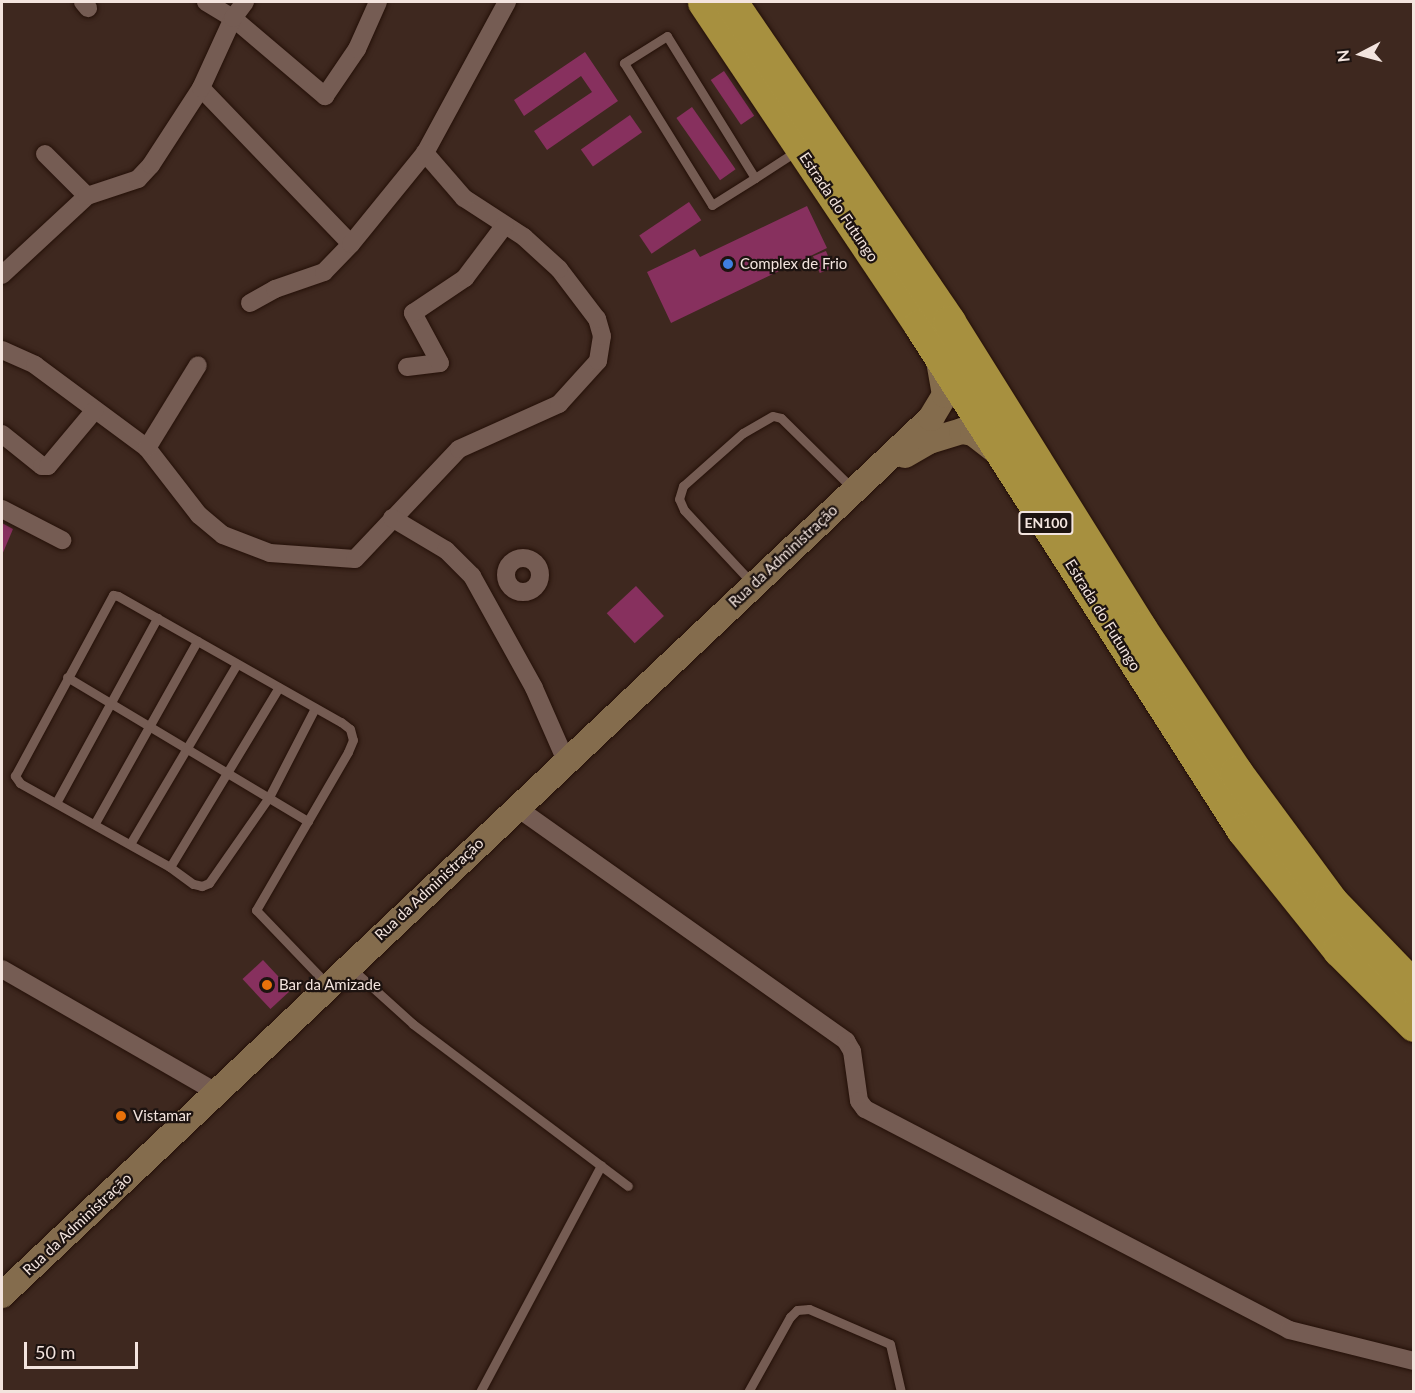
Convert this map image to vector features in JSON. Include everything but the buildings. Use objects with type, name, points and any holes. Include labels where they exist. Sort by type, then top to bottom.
[{"type":"highway","name":"Estrada do Futungo","points":[[704,2],[800,149],[920,325],[1243,830],[1339,950],[1413,1025]]},
{"type":"highway","name":"Estrada do Futungo","points":[[731,2],[950,322],[1140,628],[1236,772],[1331,901],[1413,987]]},
{"type":"street","points":[[206,2],[232,18],[325,96],[357,49],[378,2]]},
{"type":"street","points":[[2,275],[87,196],[138,179],[201,88],[232,18],[245,2]]},
{"type":"street","points":[[250,303],[275,289],[324,272],[351,244],[425,153],[507,2]]},
{"type":"street","points":[[201,88],[351,244]]},
{"type":"street","points":[[2,350],[35,365],[147,448],[199,515],[244,545],[270,553],[355,559],[459,449],[559,404],[598,361],[602,336],[597,319],[547,255],[464,198],[425,153]]},
{"type":"street","points":[[45,154],[87,196]]},
{"type":"street","points":[[407,367],[440,363],[413,313],[465,278],[505,225]]},
{"type":"street","points":[[856,487],[931,418],[945,395],[942,369],[920,325]]},
{"type":"street","points":[[147,448],[198,365]]},
{"type":"street","points":[[2,435],[42,466],[48,466],[95,410]]},
{"type":"street","points":[[856,487],[929,441],[962,431],[984,440],[1009,465]]},
{"type":"street","name":"Rua da Administração","points":[[2,1295],[856,487]]},
{"type":"street","points":[[2,509],[62,540]]},
{"type":"street","points":[[392,518],[446,550],[472,576],[534,688],[566,761]]},
{"type":"street","points":[[486,598],[508,585]]},
{"type":"street","points":[[516,807],[846,1041],[852,1051],[859,1101],[865,1109],[1289,1330],[1413,1361]]},
{"type":"street","points":[[2,969],[216,1092]]},
{"type":"lane","points":[[755,178],[667,36],[624,63],[712,205],[755,178],[800,149]]},
{"type":"lane","points":[[753,584],[684,510],[679,499],[683,486],[742,433],[773,416],[781,418],[856,487]]},
{"type":"lane","points":[[315,708],[269,798],[209,884],[193,884],[170,867],[15,776],[110,597],[118,596],[279,687],[315,708],[350,729],[353,740],[256,910],[329,986]]},
{"type":"lane","points":[[57,801],[157,618]]},
{"type":"lane","points":[[95,823],[197,641]]},
{"type":"lane","points":[[130,844],[237,664]]},
{"type":"lane","points":[[67,677],[111,701],[308,821]]},
{"type":"lane","points":[[170,867],[279,687]]},
{"type":"lane","points":[[348,966],[431,1038],[628,1186]]},
{"type":"lane","points":[[480,1392],[601,1165]]},
{"type":"lane","points":[[748,1392],[790,1317],[797,1310],[809,1309],[890,1344],[901,1392]]},
{"type":"place","name":"Complex de Frio","points":[[728,264]]},
{"type":"place","name":"Bar da Amizade","points":[[267,985]]},
{"type":"place","name":"Vistamar","points":[[121,1116]]}]
